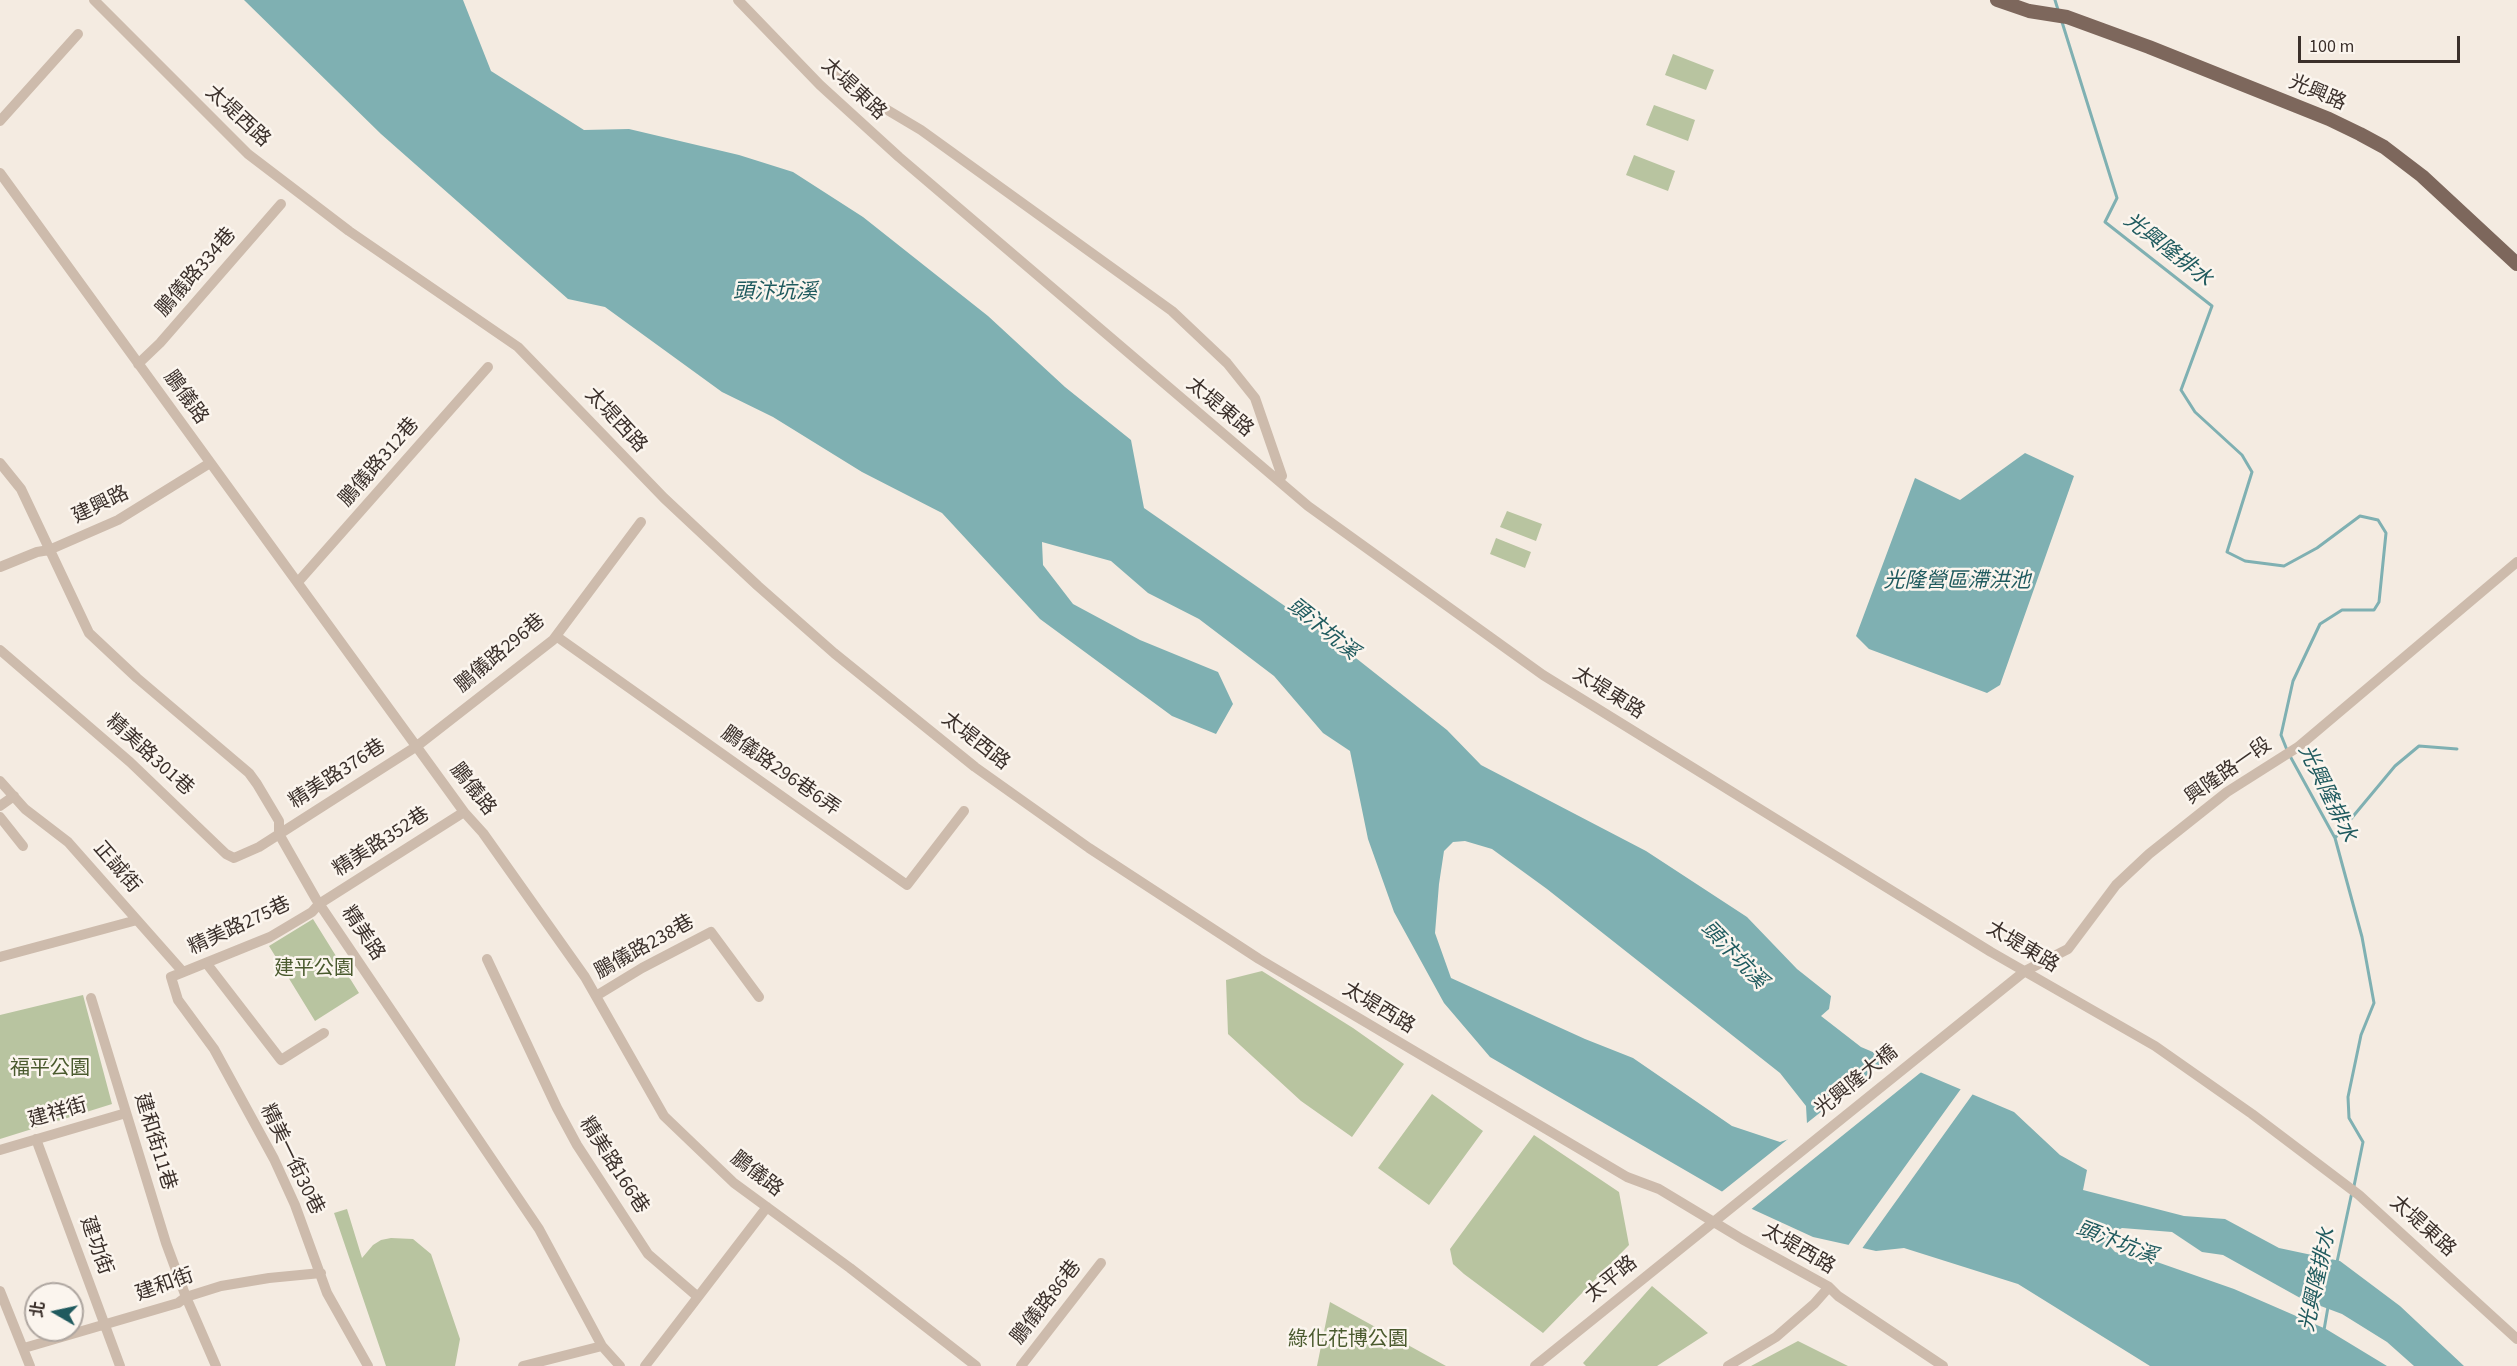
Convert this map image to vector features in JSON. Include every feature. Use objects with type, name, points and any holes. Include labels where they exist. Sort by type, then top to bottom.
[{"type":"main road","name":"光興路","points":[[1997,0],[2067,17],[2329,119],[2376,142],[2422,176],[2517,264]]},
{"type":"street","name":"太堤西路","points":[[94,0],[248,154],[349,231],[518,347],[664,498],[758,586],[834,653],[975,767],[1089,848],[1259,959],[1570,1144],[1637,1182],[1659,1189],[1829,1287],[1838,1296],[1943,1366]]},
{"type":"street","name":"太堤東路","points":[[738,0],[820,85],[899,157],[1308,506],[1543,675],[2025,971],[2155,1046],[2253,1114],[2358,1195],[2517,1339]]},
{"type":"street","points":[[0,121],[78,34]]},
{"type":"street","points":[[832,70],[879,105],[921,130],[1172,311],[1227,363],[1255,398],[1282,476]]},
{"type":"street","name":"鵬儀路","points":[[0,173],[464,812],[483,833],[596,996],[664,1116],[734,1183],[976,1366]]},
{"type":"street","name":"鵬儀路334巷","points":[[138,364],[160,343],[281,204]]},
{"type":"street","name":"鵬儀路312巷","points":[[298,582],[488,367]]},
{"type":"street","name":"精美路","points":[[0,463],[21,489],[89,633],[249,773],[279,821],[279,834],[319,904],[538,1229],[602,1346],[620,1366]]},
{"type":"street","name":"建興路","points":[[0,567],[37,552],[49,550],[118,520],[210,463]]},
{"type":"street","name":"鵬儀路296巷","points":[[417,746],[556,636],[641,522]]},
{"type":"street","name":"興隆路一段","points":[[2025,971],[2068,949],[2116,885],[2142,860],[2227,792],[2298,747],[2517,562]]},
{"type":"street","name":"鵬儀路296巷6弄","points":[[556,636],[907,885],[964,811]]},
{"type":"street","name":"精美路301巷","points":[[0,650],[130,762],[226,854],[234,858],[279,834]]},
{"type":"street","name":"精美路376巷","points":[[279,834],[417,746]]},
{"type":"street","name":"正誠街","points":[[0,781],[25,809],[68,842],[183,972]]},
{"type":"street","points":[[0,806],[14,796]]},
{"type":"street","name":"精美路352巷","points":[[319,904],[464,812]]},
{"type":"street","points":[[0,817],[23,846]]},
{"type":"street","name":"精美路275巷","points":[[171,976],[207,964],[270,937],[312,912],[319,904]]},
{"type":"street","points":[[0,957],[137,920]]},
{"type":"street","name":"鵬儀路238巷","points":[[596,996],[642,968],[711,932],[759,997]]},
{"type":"street","name":"精美路166巷","points":[[487,959],[561,1117],[577,1145],[648,1254],[698,1297]]},
{"type":"street","points":[[207,964],[281,1060],[324,1033]]},
{"type":"street","name":"光興隆大橋","points":[[1712,1221],[2025,971]]},
{"type":"street","name":"精美一街30巷","points":[[171,976],[178,1000],[214,1049],[274,1159],[327,1293],[368,1366]]},
{"type":"street","name":"建和街11巷","points":[[92,998],[126,1113],[186,1297],[216,1366]]},
{"type":"street","name":"建祥街","points":[[0,1150],[126,1113]]},
{"type":"street","name":"建功街","points":[[36,1139],[120,1366]]},
{"type":"street","points":[[645,1366],[767,1207]]},
{"type":"street","name":"太平路","points":[[1535,1366],[1712,1221]]},
{"type":"street","name":"鵬儀路86巷","points":[[1021,1366],[1101,1263]]},
{"type":"street","name":"建和街","points":[[24,1348],[105,1326],[178,1303],[186,1297],[221,1286],[321,1273]]},
{"type":"street","points":[[1728,1366],[1776,1337],[1814,1305],[1829,1287]]},
{"type":"street","points":[[0,1291],[30,1366]]},
{"type":"street","points":[[523,1366],[602,1346]]},
{"type":"green space","points":[[1673,54],[1714,70],[1706,90],[1665,75]]},
{"type":"green space","points":[[1654,105],[1695,120],[1688,141],[1646,125]]},
{"type":"green space","points":[[1634,155],[1675,171],[1668,191],[1626,175]]},
{"type":"green space","points":[[1507,511],[1542,524],[1536,541],[1500,527]]},
{"type":"green space","points":[[1496,538],[1531,552],[1525,568],[1490,554]]},
{"type":"green space","name":"建平公園","points":[[313,919],[359,993],[315,1021],[269,946]]},
{"type":"green space","points":[[1262,971],[1353,1028],[1404,1064],[1352,1137],[1301,1101],[1228,1034],[1226,980]]},
{"type":"green space","name":"福平公園","points":[[83,995],[112,1104],[0,1139],[0,1015]]},
{"type":"green space","points":[[1432,1094],[1483,1131],[1429,1205],[1378,1168]]},
{"type":"green space","points":[[1534,1135],[1619,1192],[1629,1245],[1543,1333],[1464,1274],[1453,1264],[1450,1249]]},
{"type":"green space","points":[[347,1209],[362,1258],[373,1245],[391,1238],[413,1239],[431,1254],[460,1339],[455,1366],[386,1366],[334,1213]]},
{"type":"green space","points":[[1652,1286],[1708,1333],[1657,1366],[1586,1366],[1583,1363]]},
{"type":"green space","name":"綠化花博公園","points":[[1330,1302],[1446,1366],[1317,1366]]},
{"type":"green space","points":[[1798,1341],[1848,1366],[1751,1366]]},
{"type":"water","name":"頭汴坑溪","points":[[244,0],[463,0],[491,71],[584,130],[629,129],[739,155],[793,172],[863,217],[988,316],[1065,387],[1131,440],[1144,508],[1328,636],[1447,730],[1481,765],[1646,851],[1747,917],[1797,969],[1831,996],[1829,1009],[1821,1016],[1861,1047],[2014,1112],[2060,1155],[2087,1170],[2083,1190],[2184,1216],[2225,1219],[2279,1248],[2340,1261],[2400,1306],[2464,1366],[2414,1366],[2387,1342],[2342,1314],[2302,1299],[2223,1255],[2202,1252],[2172,1232],[2122,1228],[2110,1234],[2108,1244],[2115,1252],[2157,1262],[2234,1289],[2326,1329],[2387,1366],[2150,1366],[2018,1284],[1904,1248],[1876,1251],[1813,1237],[1752,1209],[1490,1057],[1444,1003],[1394,912],[1368,839],[1350,751],[1323,733],[1274,676],[1199,619],[1148,593],[1111,561],[1042,542],[1043,565],[1073,604],[1140,640],[1218,672],[1233,704],[1216,734],[1172,716],[1040,619],[942,513],[862,472],[773,417],[722,392],[605,307],[568,299],[381,134]],"holes":[[[1465,841],[1492,849],[1547,889],[1780,1073],[1806,1106],[1807,1124],[1801,1135],[1780,1142],[1732,1126],[1633,1058],[1585,1039],[1451,978],[1435,933],[1444,851],[1453,842]]]},
{"type":"water","name":"光隆營區滯洪池","points":[[2025,453],[2074,476],[2000,685],[1987,693],[1869,649],[1856,636],[1915,478],[1960,500]]},
{"type":"pier","points":[[1891,1056],[1925,1069],[1749,1211],[1719,1194],[1793,1135],[1799,1133],[1802,1127]]},
{"type":"pier","points":[[1963,1086],[1975,1091],[1861,1250],[1847,1247]]},
{"type":"waterway","name":"光興隆排水","points":[[2055,0],[2059,13]]},
{"type":"waterway","name":"光興隆排水","points":[[2062,22],[2117,198],[2105,222],[2212,306],[2181,390],[2195,412],[2242,455],[2252,472],[2227,552],[2245,561],[2284,566],[2317,548],[2360,516],[2378,520],[2386,533],[2379,602],[2374,610],[2342,610],[2320,624],[2293,681],[2281,735],[2287,750]]},
{"type":"waterway","points":[[2335,838],[2395,766],[2419,746],[2457,749]]},
{"type":"waterway","name":"光興隆排水","points":[[2290,756],[2335,838],[2362,937],[2374,1003],[2361,1035],[2348,1097],[2349,1118],[2363,1142],[2354,1186]]},
{"type":"waterway","name":"光興隆排水","points":[[2337,1262],[2352,1192]]},
{"type":"waterway","name":"光興隆排水","points":[[2324,1330],[2328,1307]]}]
